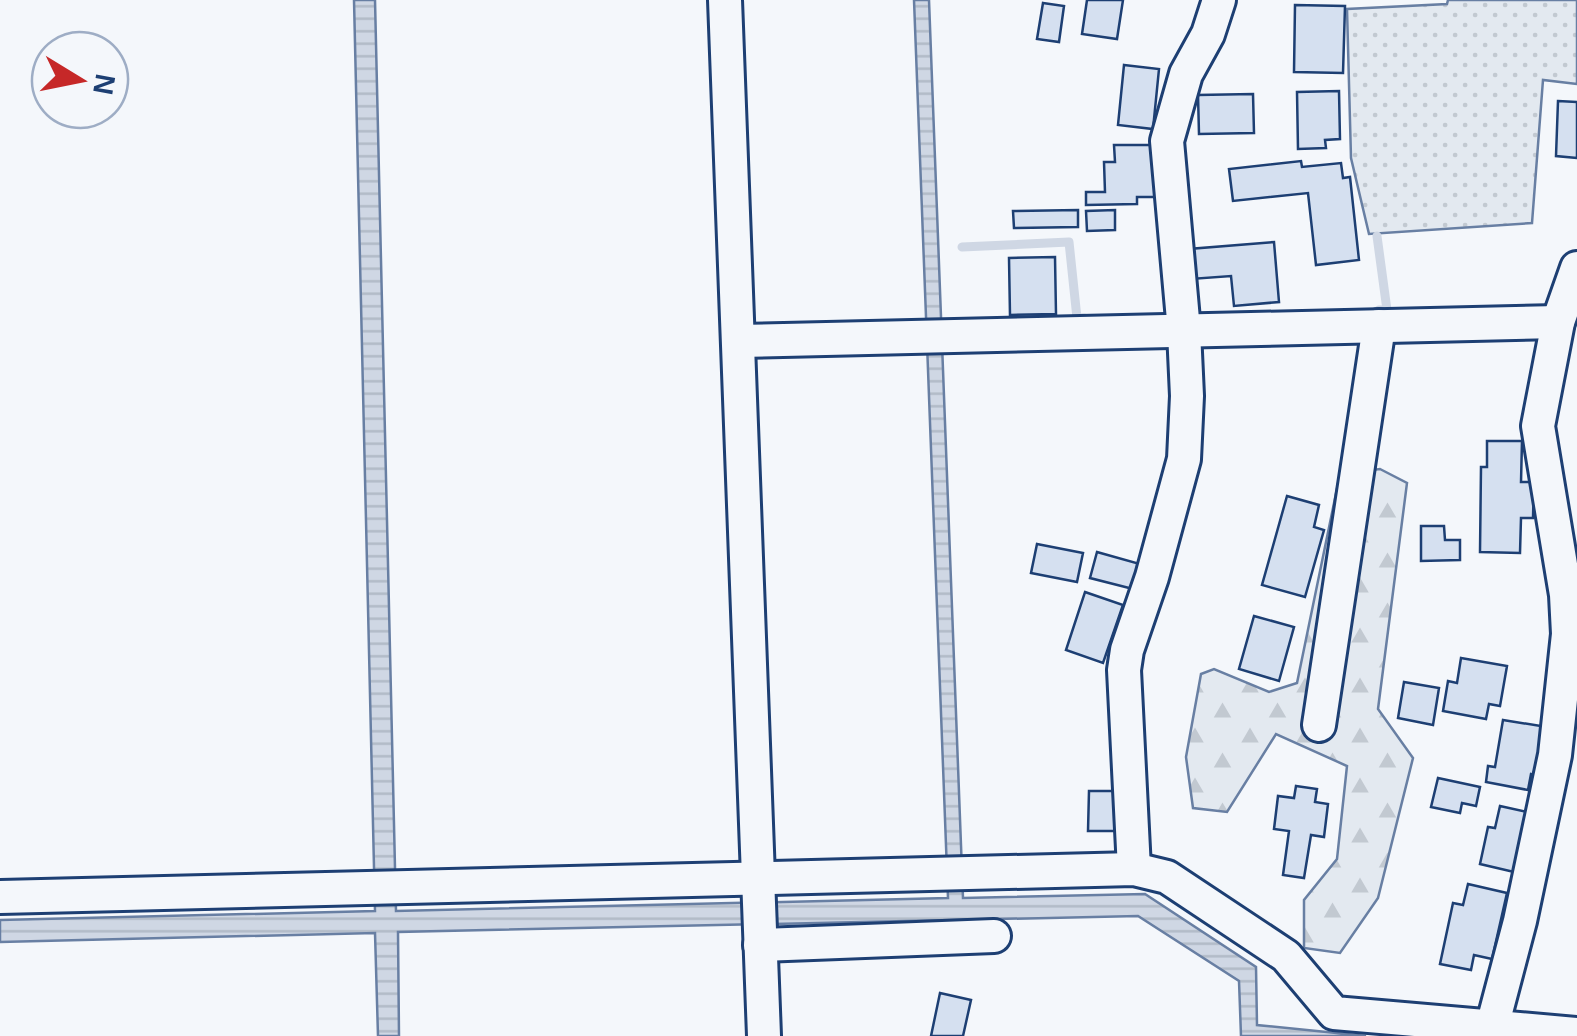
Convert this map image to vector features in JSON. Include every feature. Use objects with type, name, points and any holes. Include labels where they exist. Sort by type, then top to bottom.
[{"type":"street","points":[[726,0],[764,1036]]},
{"type":"street","points":[[1134,869],[1124,670],[1184,460],[1187,396],[1168,141],[1186,74],[1208,34],[1218,0]]},
{"type":"street","points":[[1492,1027],[1520,921],[1555,755],[1568,634],[1566,595],[1538,426],[1558,322],[1577,268]]},
{"type":"street","points":[[738,340],[1558,322]]},
{"type":"street","points":[[1319,725],[1379,326]]},
{"type":"street","points":[[0,897],[368,888],[758,888],[955,874],[1134,869],[1167,877],[1286,956],[1334,1013],[1577,1034]]},
{"type":"street","points":[[760,938],[994,936]]},
{"type":"green space","points":[[1448,0],[1577,0],[1577,84],[1543,80],[1532,223],[1369,234],[1351,158],[1347,9],[1447,4]]},
{"type":"green space","points":[[1380,469],[1407,483],[1378,709],[1413,758],[1378,898],[1340,953],[1304,948],[1304,900],[1337,859],[1347,766],[1276,734],[1227,812],[1193,808],[1186,757],[1201,674],[1214,669],[1269,692],[1297,683],[1340,474]]},
{"type":"shaded area","points":[[354,0],[375,0],[396,911],[948,898],[914,0],[929,0],[963,898],[1145,894],[1256,967],[1257,1025],[1366,1036],[1241,1036],[1239,981],[1138,916],[398,932],[399,1036],[378,1036],[375,933],[0,942],[0,920],[375,911]]},
{"type":"building","points":[[1087,0],[1123,0],[1117,39],[1082,34]]},
{"type":"building","points":[[1043,3],[1064,6],[1059,42],[1037,39]]},
{"type":"building","points":[[1295,5],[1345,6],[1343,73],[1294,72]]},
{"type":"building","points":[[1124,65],[1159,69],[1153,129],[1118,125]]},
{"type":"building","points":[[1339,91],[1340,139],[1325,140],[1326,148],[1298,149],[1297,92]]},
{"type":"building","points":[[1253,94],[1254,133],[1199,134],[1198,95]]},
{"type":"building","points":[[1558,101],[1577,102],[1577,158],[1556,156]]},
{"type":"building","points":[[1114,145],[1153,145],[1155,197],[1137,197],[1137,204],[1086,205],[1086,192],[1105,192],[1104,162],[1115,162]]},
{"type":"building","points":[[1301,161],[1302,167],[1341,163],[1343,178],[1350,177],[1359,260],[1316,265],[1308,193],[1233,201],[1229,169]]},
{"type":"building","points":[[1078,210],[1078,227],[1014,228],[1013,211]]},
{"type":"building","points":[[1115,210],[1115,230],[1087,231],[1086,211]]},
{"type":"building","points":[[1274,242],[1279,302],[1234,306],[1231,276],[1191,279],[1189,249]]},
{"type":"building","points":[[1055,257],[1056,314],[1010,315],[1009,258]]},
{"type":"building","points":[[1487,441],[1522,441],[1521,482],[1534,482],[1533,518],[1521,518],[1520,553],[1480,552],[1481,467],[1487,467]]},
{"type":"building","points":[[1287,496],[1319,505],[1314,527],[1324,530],[1305,597],[1262,585]]},
{"type":"building","points":[[1421,526],[1444,526],[1445,540],[1460,540],[1460,560],[1421,561]]},
{"type":"building","points":[[1037,544],[1083,553],[1077,582],[1031,573]]},
{"type":"building","points":[[1097,552],[1140,564],[1133,589],[1090,578]]},
{"type":"building","points":[[1085,592],[1123,605],[1103,663],[1066,650]]},
{"type":"building","points":[[1254,616],[1294,627],[1279,681],[1239,669]]},
{"type":"building","points":[[1461,658],[1507,666],[1500,706],[1489,704],[1486,719],[1443,711],[1448,681],[1457,683]]},
{"type":"building","points":[[1404,682],[1439,688],[1433,725],[1398,718]]},
{"type":"building","points":[[1503,720],[1547,727],[1538,776],[1531,774],[1528,790],[1486,782],[1488,766],[1495,767]]},
{"type":"building","points":[[1438,778],[1480,787],[1476,806],[1462,803],[1460,813],[1431,807]]},
{"type":"building","points":[[1296,786],[1317,789],[1315,802],[1328,804],[1324,837],[1311,835],[1304,878],[1283,875],[1289,831],[1274,829],[1278,796],[1294,798]]},
{"type":"building","points":[[1089,791],[1116,791],[1115,831],[1088,831]]},
{"type":"building","points":[[1500,806],[1527,812],[1514,872],[1480,864],[1488,827],[1495,828]]},
{"type":"building","points":[[1468,884],[1507,893],[1492,959],[1474,955],[1471,970],[1440,964],[1453,903],[1463,905]]},
{"type":"building","points":[[940,993],[971,1000],[963,1036],[931,1036]]},
{"type":"waterway","points":[[1377,236],[1387,310],[1379,310]]},
{"type":"waterway","points":[[962,247],[1069,242],[1077,318],[1084,318]]}]
